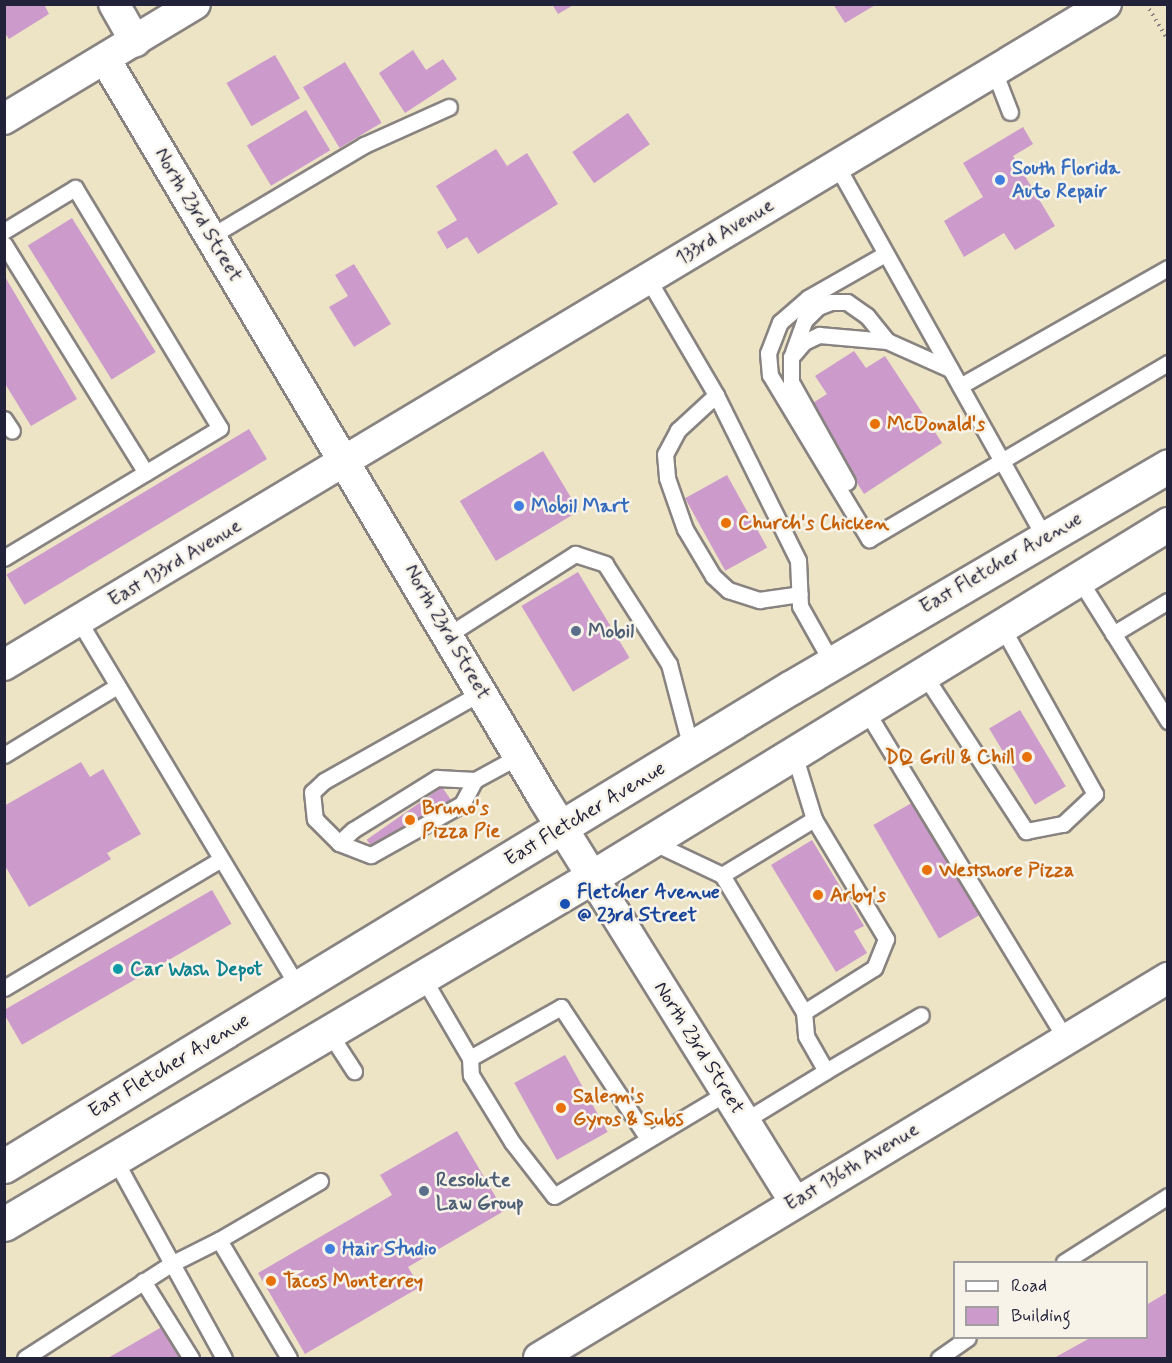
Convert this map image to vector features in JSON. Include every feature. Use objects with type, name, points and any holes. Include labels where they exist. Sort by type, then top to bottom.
[{"type":"main road","name":"East Fletcher Avenue","points":[[4,1166],[832,663],[1167,466]]},
{"type":"main road","points":[[4,1224],[592,877],[1167,525]]},
{"type":"street","points":[[114,4],[135,40]]},
{"type":"street","points":[[4,119],[195,4]]},
{"type":"street","name":"133rd Avenue","points":[[345,460],[1106,4]]},
{"type":"street","name":"North 23rd Street","points":[[105,59],[592,877],[795,1202]]},
{"type":"street","name":"East 133rd Avenue","points":[[4,665],[345,460]]},
{"type":"street","name":"East 136th Avenue","points":[[539,1359],[1167,978]]},
{"type":"lane","points":[[994,71],[1010,112]]},
{"type":"lane","points":[[211,236],[364,145],[449,107]]},
{"type":"lane","points":[[837,166],[1045,538]]},
{"type":"lane","points":[[4,231],[75,188],[220,428],[4,558]]},
{"type":"lane","points":[[4,244],[146,473]]},
{"type":"lane","points":[[885,254],[808,298],[780,322],[768,353],[770,375],[869,539],[1167,363]]},
{"type":"lane","points":[[960,386],[1166,272]]},
{"type":"lane","points":[[648,279],[716,395],[798,560],[800,606],[832,663]]},
{"type":"lane","points":[[848,503],[849,486],[791,381],[791,357],[804,321],[818,307],[831,302],[847,302],[867,316],[887,340]]},
{"type":"lane","points":[[791,357],[804,342],[819,334],[887,340],[950,369]]},
{"type":"lane","points":[[716,395],[678,430],[665,454],[668,478],[685,529],[713,576],[728,590],[759,600],[800,594]]},
{"type":"lane","points":[[448,635],[574,554],[605,564],[669,664],[692,748]]},
{"type":"lane","points":[[1079,579],[1167,721]]},
{"type":"lane","points":[[1113,634],[1167,601]]},
{"type":"lane","points":[[79,621],[299,988]]},
{"type":"lane","points":[[923,673],[1026,831],[1063,824],[1095,794],[1001,625]]},
{"type":"lane","points":[[4,755],[117,686]]},
{"type":"lane","points":[[482,692],[324,781],[312,792],[315,819],[339,843],[371,855],[392,846],[462,804],[476,780],[519,756]]},
{"type":"lane","points":[[865,709],[1066,1039]]},
{"type":"lane","points":[[794,754],[814,819],[886,939],[874,968],[804,1012]]},
{"type":"lane","points":[[339,843],[353,830],[437,778],[476,780]]},
{"type":"lane","points":[[722,875],[814,819]]},
{"type":"lane","points":[[650,841],[722,875],[804,1012],[806,1036],[826,1071]]},
{"type":"lane","points":[[5,988],[221,859]]},
{"type":"lane","points":[[422,976],[470,1058],[471,1074],[512,1142],[554,1196],[586,1179],[646,1137],[726,1093]]},
{"type":"lane","points":[[470,1058],[561,1007],[646,1137]]},
{"type":"lane","points":[[744,1121],[921,1016]]},
{"type":"lane","points":[[328,1031],[354,1071]]},
{"type":"lane","points":[[114,1158],[224,1359]]},
{"type":"lane","points":[[25,1359],[171,1264],[219,1240],[320,1181]]},
{"type":"lane","points":[[1067,1261],[1167,1196]]},
{"type":"lane","points":[[219,1240],[289,1359]]},
{"type":"lane","points":[[143,1281],[191,1359]]},
{"type":"lane","points":[[939,1359],[967,1339]]},
{"type":"path","points":[[1146,4],[1167,40]]},
{"type":"building","points":[[4,4],[44,4],[49,14],[9,39],[4,32]]},
{"type":"building","points":[[552,4],[575,4],[558,14]]},
{"type":"building","points":[[833,4],[877,4],[845,23]]},
{"type":"building","points":[[413,50],[426,70],[443,59],[457,79],[405,113],[379,73]]},
{"type":"building","points":[[275,55],[300,98],[252,126],[227,83]]},
{"type":"building","points":[[345,62],[382,123],[340,148],[303,87]]},
{"type":"building","points":[[306,110],[330,150],[271,186],[247,146]]},
{"type":"building","points":[[628,113],[650,144],[594,183],[572,152]]},
{"type":"building","name":"South Florida Auto Repair","points":[[1023,127],[1033,144],[1013,156],[1055,226],[1015,250],[1004,233],[964,257],[944,221],[983,197],[963,163]]},
{"type":"building","points":[[496,149],[507,166],[527,153],[558,204],[478,254],[467,237],[447,249],[437,232],[457,220],[436,186]]},
{"type":"building","points":[[72,218],[156,352],[112,380],[28,246]]},
{"type":"building","points":[[354,264],[391,324],[354,347],[329,307],[348,296],[335,275]]},
{"type":"building","points":[[4,275],[77,399],[31,426],[4,382]]},
{"type":"building","name":"McDonald's","points":[[854,351],[866,368],[885,356],[942,443],[864,494],[808,406],[827,394],[815,376]]},
{"type":"building","points":[[249,429],[267,459],[24,605],[6,575]]},
{"type":"building","name":"Mobil Mart","points":[[543,451],[579,511],[496,561],[460,501]]},
{"type":"building","name":"Church's Chicken","points":[[727,475],[767,548],[725,571],[685,498]]},
{"type":"building","name":"Mobil","points":[[578,572],[630,658],[573,692],[521,606]]},
{"type":"building","name":"DQ Grill & Chill","points":[[1020,710],[1066,786],[1035,805],[989,729]]},
{"type":"building","points":[[81,762],[90,777],[103,769],[141,834],[107,853],[111,859],[29,907],[4,864],[4,806]]},
{"type":"building","points":[[442,787],[454,804],[379,857],[367,840]]},
{"type":"building","name":"Westshore Pizza","points":[[915,801],[981,914],[939,938],[873,825]]},
{"type":"building","name":"Arby's","points":[[812,840],[864,926],[854,931],[867,953],[836,972],[771,865]]},
{"type":"building","name":"Car Wash Depot","points":[[212,890],[232,924],[22,1045],[4,1010]]},
{"type":"building","name":"Salem's Gyros & Subs","points":[[565,1055],[608,1132],[557,1160],[514,1083]]},
{"type":"building","points":[[457,1131],[504,1211],[408,1267],[420,1287],[305,1354],[258,1273],[392,1195],[380,1175]]},
{"type":"building","points":[[1168,1292],[1168,1358],[1054,1358],[1088,1339],[1148,1339],[1148,1304]]},
{"type":"building","points":[[167,1324],[187,1358],[108,1358]]},
{"type":"place","name":"South Florida Auto Repair","points":[[1000,180]]},
{"type":"place","name":"McDonald's","points":[[875,424]]},
{"type":"place","name":"Mobil Mart","points":[[519,506]]},
{"type":"place","name":"Church's Chicken","points":[[726,523]]},
{"type":"place","name":"Mobil","points":[[576,631]]},
{"type":"place","name":"DQ Grill & Chill","points":[[1027,757]]},
{"type":"place","name":"Bruno's Pizza Pie","points":[[410,820]]},
{"type":"place","name":"Westshore Pizza","points":[[927,870]]},
{"type":"place","name":"Arby's","points":[[818,895]]},
{"type":"place","name":"Fletcher Avenue @ 23rd Street","points":[[565,904]]},
{"type":"place","name":"Car Wash Depot","points":[[118,969]]},
{"type":"place","name":"Salem's Gyros & Subs","points":[[561,1108]]},
{"type":"place","name":"Resolute Law Group","points":[[424,1191]]},
{"type":"place","name":"Hair Studio","points":[[330,1249]]},
{"type":"place","name":"Tacos Monterrey","points":[[271,1281]]}]
